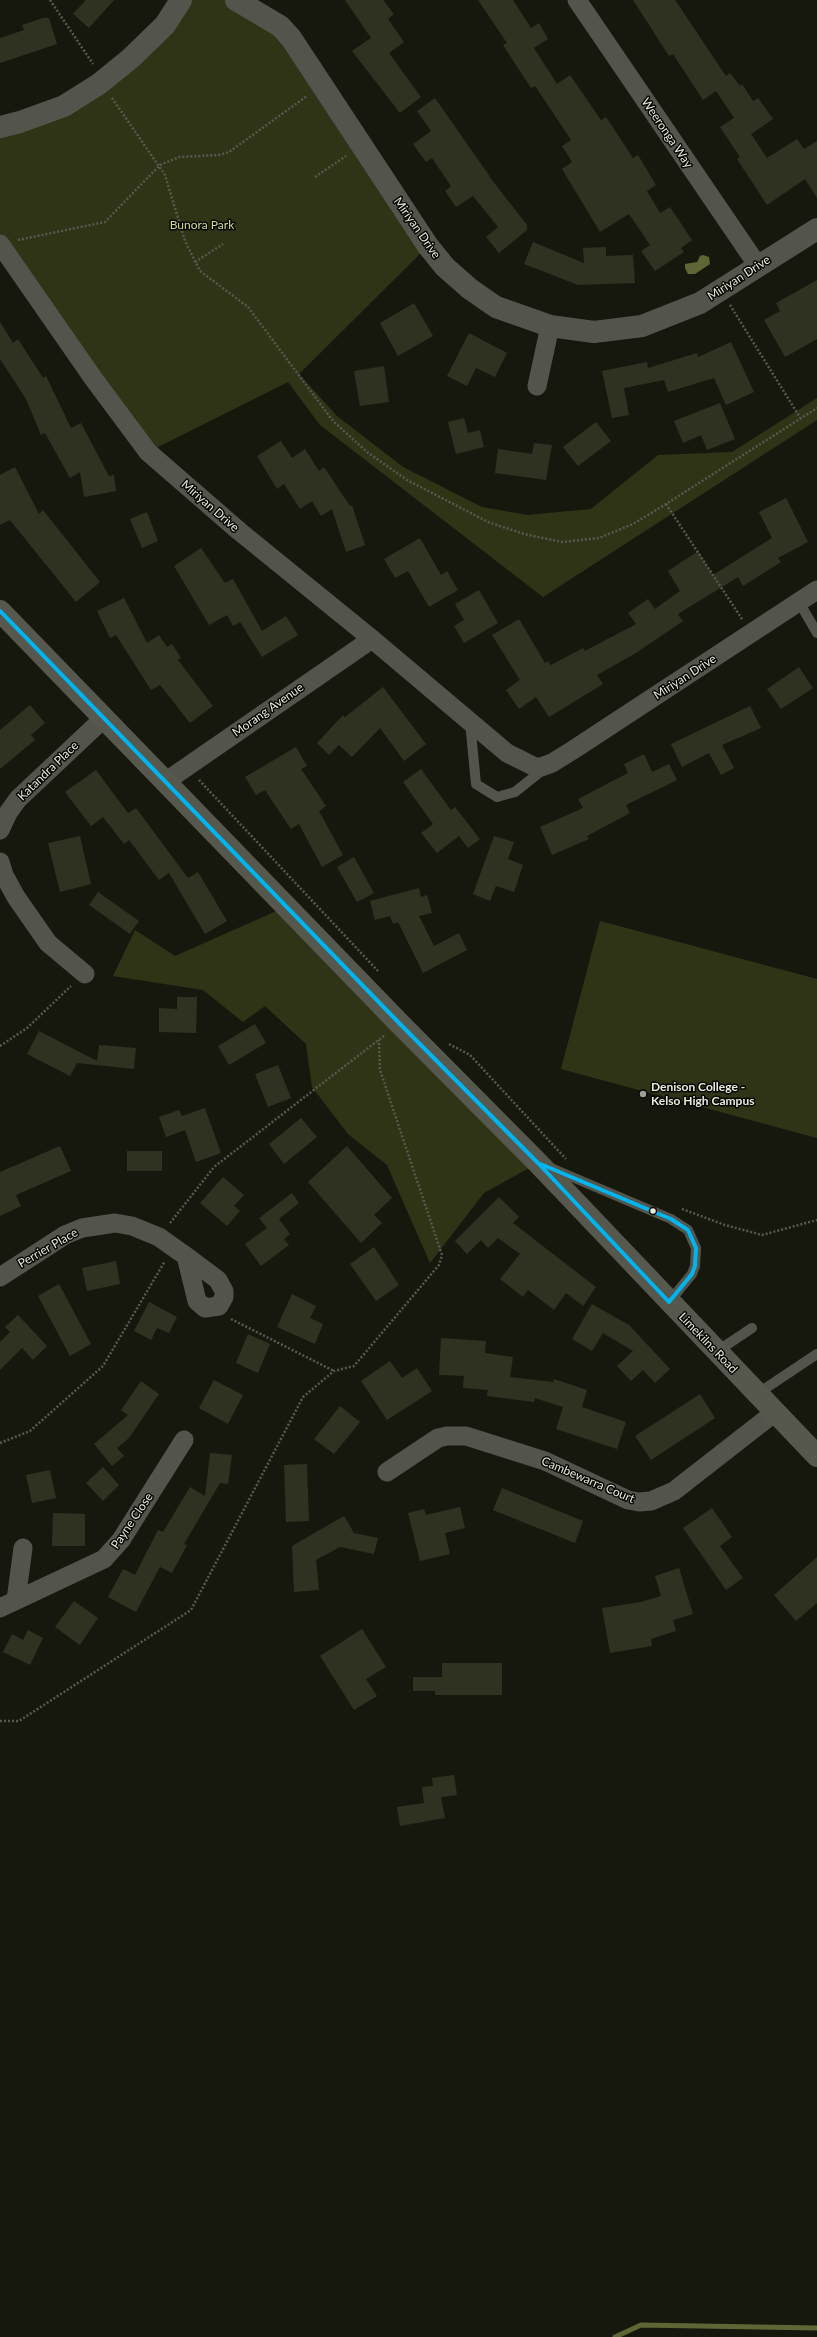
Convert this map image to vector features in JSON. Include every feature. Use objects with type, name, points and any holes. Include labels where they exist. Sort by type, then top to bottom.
[{"type":"main road","name":"Limekilns Road","points":[[0,611],[382,1006],[538,1163],[774,1413],[817,1456]]},
{"type":"street","points":[[0,127],[20,122],[64,106],[103,80],[131,58],[165,25],[181,0]]},
{"type":"street","name":"Miriyan Drive","points":[[236,0],[280,26],[323,85],[428,246],[445,267],[470,289],[496,307],[550,326],[594,332],[642,326],[688,309],[721,290],[817,229]]},
{"type":"street","name":"Weeronga Way","points":[[577,0],[758,266]]},
{"type":"street","name":"Miriyan Drive","points":[[7,242],[93,378],[148,452],[239,531],[372,639],[507,753],[523,762],[535,767],[541,767],[552,763],[817,590]]},
{"type":"street","points":[[537,386],[550,326]]},
{"type":"street","name":"Morang Avenue","points":[[165,782],[372,639]]},
{"type":"street","name":"Katandra Place","points":[[0,830],[8,813],[18,799],[103,718]]},
{"type":"street","points":[[0,862],[4,875],[16,897],[44,937],[64,958],[85,974]]},
{"type":"street","name":"Perrier Place","points":[[0,1277],[65,1236],[82,1228],[115,1223],[132,1226],[173,1247],[222,1285],[224,1297],[219,1306]]},
{"type":"street","points":[[173,1247],[198,1301],[205,1308],[219,1306]]},
{"type":"street","name":"Cambewarra Court","points":[[386,1472],[438,1438],[447,1436],[466,1436],[545,1461],[628,1500],[639,1502],[652,1501],[674,1491],[774,1413]]},
{"type":"street","name":"Payne Close","points":[[8,1604],[104,1559],[121,1540],[184,1440]]},
{"type":"street","name":"Payne Close","points":[[8,1604],[23,1548]]},
{"type":"lane","points":[[799,602],[817,633]]},
{"type":"lane","name":"Miriyan Drive","points":[[470,721],[476,784],[497,797],[515,792],[552,763]]},
{"type":"lane","points":[[538,1163],[672,1220],[688,1230],[696,1248],[695,1266],[692,1274],[669,1302]]},
{"type":"lane","points":[[716,1352],[752,1328]]},
{"type":"lane","points":[[757,1394],[817,1354]]},
{"type":"path","points":[[50,0],[103,80],[110,94],[160,165],[169,184],[185,241],[200,271],[248,307],[333,421],[366,452],[407,480],[452,505],[488,522],[524,534],[562,542],[599,538],[633,524],[817,408]]},
{"type":"path","points":[[7,242],[105,222],[160,165],[179,157],[229,152],[323,85]]},
{"type":"path","points":[[315,177],[362,145]]},
{"type":"path","points":[[195,262],[223,244]]},
{"type":"path","points":[[721,290],[801,419]]},
{"type":"path","points":[[666,504],[751,633]]},
{"type":"path","points":[[186,767],[380,973]]},
{"type":"path","points":[[0,1046],[27,1028],[85,974]]},
{"type":"path","points":[[0,1443],[30,1431],[103,1366],[173,1247],[191,1198],[214,1167],[400,1024]]},
{"type":"path","points":[[0,1721],[19,1721],[191,1610],[302,1397],[334,1371],[354,1366],[440,1265],[442,1255],[380,1070],[379,1040]]},
{"type":"path","points":[[445,1042],[470,1055],[568,1161]]},
{"type":"path","points":[[674,1206],[725,1225],[762,1235],[817,1220]]},
{"type":"path","points":[[219,1306],[232,1320],[334,1371]]},
{"type":"green space","name":"Bunora Park","points":[[181,0],[236,0],[266,17],[428,246],[299,374],[337,416],[403,467],[482,507],[527,515],[591,509],[658,455],[732,452],[817,398],[817,420],[543,597],[320,425],[288,382],[148,452],[0,244],[0,127],[64,106]]},
{"type":"green space","points":[[281,909],[538,1163],[484,1193],[430,1263],[387,1165],[348,1134],[312,1087],[306,1044],[265,1006],[243,1022],[203,990],[113,976],[135,930],[175,956]]},
{"type":"green space","points":[[600,921],[817,979],[817,1138],[561,1069]]},
{"type":"shaded area","points":[[703,255],[709,257],[710,264],[695,274],[688,274],[685,264],[697,262],[700,256]]},
{"type":"building","points":[[86,0],[114,0],[89,28],[73,14]]},
{"type":"building","points":[[345,0],[383,0],[394,14],[388,19],[404,42],[389,53],[421,97],[400,113],[352,51],[371,38]]},
{"type":"building","points":[[478,0],[513,0],[531,28],[539,23],[548,39],[534,48],[557,84],[570,75],[601,120],[606,117],[633,158],[638,155],[656,185],[647,191],[660,213],[670,207],[692,240],[681,248],[684,252],[655,271],[641,251],[650,245],[629,214],[600,232],[562,169],[572,162],[562,146],[571,140],[535,86],[531,88],[503,45],[507,43]]},
{"type":"building","points":[[633,0],[675,0],[726,76],[730,73],[740,86],[742,84],[753,101],[758,98],[773,119],[751,134],[767,158],[797,139],[804,149],[817,141],[817,198],[805,179],[767,205],[737,159],[740,157],[720,127],[734,118],[716,91],[703,100],[673,54],[669,56]]},
{"type":"building","points":[[43,18],[49,18],[57,44],[0,63],[0,38],[24,30],[22,25]]},
{"type":"building","points":[[435,98],[495,184],[527,225],[527,230],[499,253],[486,237],[498,227],[473,196],[456,207],[445,191],[451,186],[432,158],[426,162],[413,144],[431,131],[417,111]]},
{"type":"building","points":[[533,242],[584,263],[583,248],[606,247],[606,256],[633,255],[635,283],[578,285],[524,264]]},
{"type":"building","points":[[817,280],[817,339],[785,357],[764,320],[780,311],[776,303]]},
{"type":"building","points":[[414,303],[433,336],[398,356],[380,323]]},
{"type":"building","points":[[0,322],[13,343],[18,339],[43,378],[46,376],[71,428],[81,423],[109,476],[114,475],[116,491],[84,497],[80,472],[70,478],[45,433],[41,435],[26,399],[0,359]]},
{"type":"building","points":[[469,333],[507,353],[495,377],[476,368],[467,386],[447,376]]},
{"type":"building","points":[[731,342],[754,392],[726,405],[714,378],[668,392],[664,380],[624,388],[629,415],[612,418],[602,371],[647,362],[648,368],[697,353],[698,357]]},
{"type":"building","points":[[384,366],[389,402],[360,406],[354,371]]},
{"type":"building","points":[[720,403],[735,439],[707,450],[701,435],[683,443],[674,421]]},
{"type":"building","points":[[464,418],[468,433],[480,430],[484,447],[456,454],[448,422]]},
{"type":"building","points":[[596,422],[611,441],[578,466],[563,447]]},
{"type":"building","points":[[281,441],[292,458],[305,449],[319,471],[324,467],[350,506],[352,505],[365,545],[346,552],[332,509],[321,516],[312,501],[300,509],[284,484],[277,489],[257,456]]},
{"type":"building","points":[[534,443],[552,445],[546,480],[495,473],[498,449],[532,454]]},
{"type":"building","points":[[15,467],[39,514],[43,510],[100,582],[76,602],[10,520],[0,525],[0,475]]},
{"type":"building","points":[[786,498],[808,542],[778,558],[781,562],[743,586],[738,577],[678,614],[683,621],[636,653],[597,675],[603,684],[549,717],[536,697],[519,709],[506,690],[520,680],[492,635],[519,619],[545,663],[548,661],[551,665],[583,648],[585,651],[636,624],[628,613],[648,599],[655,609],[680,591],[668,571],[698,551],[713,575],[772,538],[759,512]]},
{"type":"building","points":[[147,512],[158,541],[142,548],[130,519]]},
{"type":"building","points":[[420,538],[441,575],[447,571],[458,590],[429,607],[408,571],[395,578],[384,559]]},
{"type":"building","points":[[201,548],[225,583],[233,579],[262,631],[286,616],[298,635],[262,657],[240,622],[233,626],[227,615],[209,625],[174,566]]},
{"type":"building","points":[[479,590],[498,623],[464,643],[454,626],[464,620],[455,604]]},
{"type":"building","points":[[124,598],[147,643],[159,635],[167,647],[172,644],[181,658],[178,660],[213,706],[190,723],[160,685],[151,690],[116,635],[110,638],[97,611]]},
{"type":"building","points":[[799,667],[813,688],[781,709],[767,689]]},
{"type":"building","points":[[383,687],[426,744],[404,761],[380,728],[352,757],[339,745],[329,755],[317,743],[343,715],[345,717]]},
{"type":"building","points":[[30,705],[45,723],[31,735],[35,740],[0,769],[0,730]]},
{"type":"building","points":[[750,706],[761,728],[722,745],[734,768],[721,775],[709,753],[682,767],[671,744]]},
{"type":"building","points":[[296,747],[307,766],[301,769],[326,806],[319,811],[343,855],[322,867],[299,824],[291,829],[265,790],[256,795],[245,777]]},
{"type":"building","points":[[644,754],[652,772],[669,764],[677,780],[626,805],[630,813],[587,836],[589,839],[552,855],[540,827],[583,808],[578,799],[628,773],[624,764]]},
{"type":"building","points":[[421,769],[451,810],[455,807],[480,839],[468,848],[459,836],[437,853],[421,833],[433,824],[403,782]]},
{"type":"building","points":[[96,770],[128,813],[136,808],[188,878],[198,872],[227,921],[205,934],[169,873],[159,880],[129,840],[124,844],[103,817],[91,826],[65,792]]},
{"type":"building","points":[[80,836],[91,884],[60,892],[48,843]]},
{"type":"building","points":[[494,836],[514,842],[508,859],[523,865],[514,892],[496,886],[490,901],[473,894]]},
{"type":"building","points":[[354,857],[374,893],[357,902],[337,867]]},
{"type":"building","points":[[419,888],[421,897],[427,895],[432,913],[419,916],[434,946],[459,933],[467,950],[423,973],[398,922],[393,924],[390,916],[375,920],[370,901]]},
{"type":"building","points":[[98,892],[139,921],[130,934],[89,905]]},
{"type":"building","points":[[177,997],[197,997],[196,1033],[159,1032],[159,1008],[177,1009]]},
{"type":"building","points":[[255,1024],[266,1043],[229,1065],[218,1046]]},
{"type":"building","points":[[39,1031],[97,1061],[99,1045],[136,1048],[134,1069],[77,1063],[70,1076],[27,1054]]},
{"type":"building","points":[[278,1065],[291,1098],[268,1107],[255,1074]]},
{"type":"building","points":[[205,1108],[221,1153],[196,1162],[185,1130],[166,1137],[159,1117],[179,1110],[182,1116]]},
{"type":"building","points":[[301,1118],[317,1137],[284,1164],[269,1144]]},
{"type":"building","points":[[60,1146],[71,1171],[16,1195],[21,1206],[0,1216],[0,1172]]},
{"type":"building","points":[[347,1146],[392,1198],[374,1215],[382,1223],[361,1243],[308,1182]]},
{"type":"building","points":[[127,1151],[162,1151],[162,1171],[127,1171]]},
{"type":"building","points":[[223,1177],[244,1195],[234,1206],[240,1211],[227,1226],[200,1203]]},
{"type":"building","points":[[292,1193],[299,1203],[279,1219],[290,1234],[284,1239],[289,1245],[261,1266],[245,1244],[267,1228],[259,1218]]},
{"type":"building","points":[[499,1197],[519,1217],[513,1223],[596,1287],[583,1306],[566,1293],[554,1310],[528,1290],[523,1297],[500,1279],[520,1254],[498,1238],[488,1248],[481,1240],[467,1254],[455,1241]]},
{"type":"building","points":[[374,1247],[399,1285],[376,1301],[350,1264]]},
{"type":"building","points":[[116,1261],[120,1284],[87,1291],[82,1268]]},
{"type":"building","points":[[59,1284],[91,1344],[70,1356],[38,1296]]},
{"type":"building","points":[[292,1294],[316,1306],[310,1318],[323,1324],[315,1344],[277,1327]]},
{"type":"building","points":[[149,1302],[177,1317],[169,1333],[157,1328],[151,1340],[134,1331]]},
{"type":"building","points":[[592,1304],[629,1325],[670,1369],[655,1383],[643,1370],[631,1381],[617,1366],[633,1351],[603,1333],[592,1351],[572,1339]]},
{"type":"building","points":[[18,1315],[47,1346],[33,1360],[22,1348],[0,1370],[0,1342],[10,1332],[5,1327]]},
{"type":"building","points":[[248,1334],[270,1344],[258,1373],[236,1363]]},
{"type":"building","points":[[441,1338],[486,1341],[485,1353],[513,1357],[510,1377],[553,1382],[554,1379],[587,1390],[582,1407],[626,1422],[617,1449],[556,1429],[563,1407],[535,1398],[534,1402],[487,1396],[488,1390],[463,1388],[464,1376],[439,1375]]},
{"type":"building","points":[[390,1361],[402,1378],[417,1368],[432,1391],[387,1420],[361,1381]]},
{"type":"building","points":[[214,1380],[243,1395],[228,1424],[199,1408]]},
{"type":"building","points":[[141,1381],[159,1394],[129,1438],[117,1448],[124,1456],[112,1466],[94,1444],[128,1415],[121,1410]]},
{"type":"building","points":[[700,1394],[715,1418],[651,1460],[635,1436]]},
{"type":"building","points":[[340,1406],[360,1422],[334,1454],[314,1439]]},
{"type":"building","points":[[210,1453],[232,1455],[228,1484],[220,1483],[184,1544],[187,1545],[172,1573],[160,1567],[136,1612],[108,1597],[123,1569],[135,1575],[158,1530],[163,1532],[190,1487],[205,1496]]},
{"type":"building","points":[[307,1464],[309,1521],[286,1522],[284,1465]]},
{"type":"building","points":[[103,1467],[119,1485],[103,1501],[86,1483]]},
{"type":"building","points":[[50,1470],[56,1498],[32,1503],[26,1475]]},
{"type":"building","points":[[502,1488],[583,1521],[575,1543],[493,1510]]},
{"type":"building","points":[[460,1507],[465,1528],[445,1533],[450,1554],[420,1561],[408,1513],[424,1509],[426,1515]]},
{"type":"building","points":[[712,1508],[732,1537],[720,1546],[743,1578],[726,1590],[683,1528]]},
{"type":"building","points":[[53,1513],[85,1514],[85,1546],[52,1546]]},
{"type":"building","points":[[344,1516],[354,1533],[378,1538],[374,1554],[340,1547],[316,1560],[319,1590],[294,1592],[292,1546]]},
{"type":"building","points":[[817,1557],[817,1603],[796,1621],[774,1595]]},
{"type":"building","points":[[679,1568],[693,1614],[673,1620],[676,1631],[651,1639],[652,1646],[610,1653],[602,1608],[641,1602],[661,1596],[655,1576]]},
{"type":"building","points":[[74,1601],[98,1618],[80,1645],[55,1627]]},
{"type":"building","points":[[362,1629],[386,1667],[366,1679],[377,1696],[354,1710],[320,1656]]},
{"type":"building","points":[[28,1630],[43,1638],[30,1665],[3,1652],[12,1634],[23,1640]]},
{"type":"building","points":[[442,1663],[502,1663],[502,1695],[435,1695],[435,1691],[413,1691],[413,1677],[442,1677]]},
{"type":"building","points":[[454,1775],[457,1795],[441,1797],[445,1818],[400,1826],[397,1807],[424,1803],[422,1787],[433,1786],[432,1778]]},
{"type":"waterway","points":[[615,2337],[641,2325],[817,2328]]},
{"type":"transit line","points":[[0,611],[400,1024],[538,1163]]},
{"type":"transit line","points":[[538,1163],[671,1219],[688,1230],[696,1248],[695,1266],[692,1274],[669,1302],[538,1163]]},
{"type":"place","name":"Denison College - Kelso High Campus","points":[[643,1094]]}]
